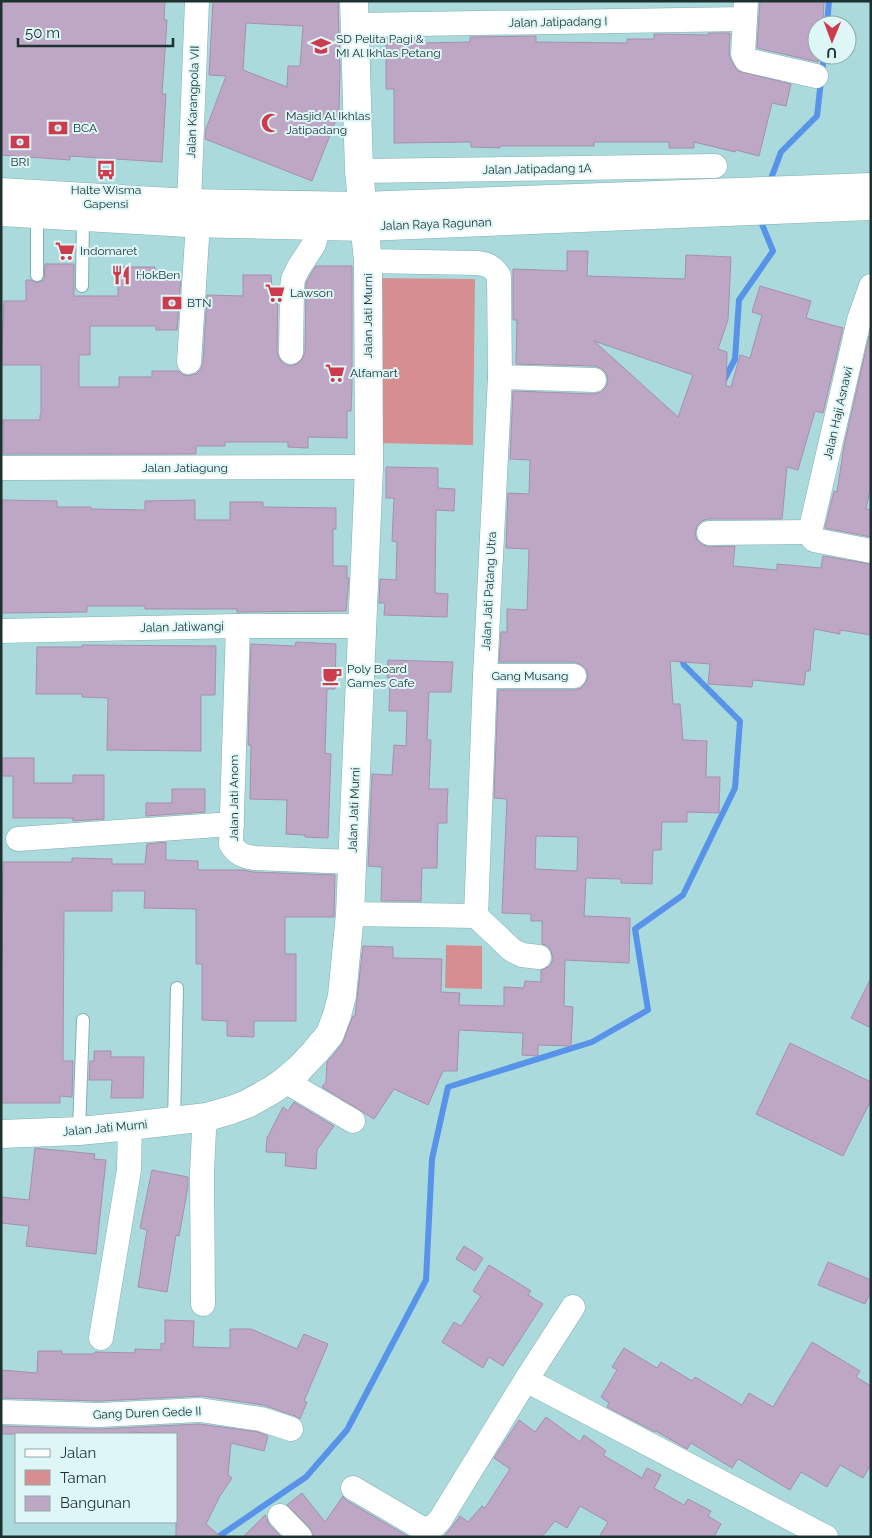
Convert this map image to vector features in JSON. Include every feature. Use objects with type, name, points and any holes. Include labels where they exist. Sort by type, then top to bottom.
[{"type":"street","name":"Jalan Karangpola VII","points":[[189,362],[197,1]]},
{"type":"street","name":"Jalan Jatipadang I","points":[[354,13],[746,10]]},
{"type":"street","points":[[746,10],[743,54],[746,60],[816,76]]},
{"type":"street","name":"Jalan Jati Murni","points":[[1,1134],[78,1131],[207,1117],[247,1104],[285,1081],[316,1052],[330,1034],[337,1015],[342,996],[350,914],[369,467],[368,261],[359,171],[354,13]]},
{"type":"street","name":"Jalan Jatipadang 1A","points":[[359,171],[715,166]]},
{"type":"street","name":"Jalan Raya Ragunan","points":[[837,198],[871,187]]},
{"type":"street","name":"Jalan Raya Ragunan","points":[[1,192],[319,225],[363,216]]},
{"type":"street","name":"Jalan Raya Ragunan","points":[[1,212],[83,217],[193,213],[363,216],[837,198],[871,206]]},
{"type":"street","points":[[291,352],[293,279],[314,244],[319,225]]},
{"type":"street","name":"Jalan Jati Patang Utra","points":[[368,261],[487,264],[499,276],[500,377],[485,676],[476,916]]},
{"type":"street","name":"Jalan Haji Asnawi","points":[[812,536],[859,320],[870,292]]},
{"type":"street","points":[[500,377],[594,380]]},
{"type":"street","name":"Jalan Jatiagung","points":[[1,468],[369,467]]},
{"type":"street","points":[[709,533],[812,536],[871,551]]},
{"type":"street","name":"Jalan Jatiwangi","points":[[1,631],[238,626],[362,626]]},
{"type":"street","name":"Jalan Jati Anom","points":[[238,626],[231,844],[240,855],[254,858],[352,862]]},
{"type":"street","name":"Gang Musang","points":[[485,676],[574,676]]},
{"type":"street","points":[[18,839],[232,824]]},
{"type":"street","points":[[350,914],[476,916],[512,950],[522,955],[539,957]]},
{"type":"street","points":[[285,1081],[353,1121]]},
{"type":"street","points":[[203,1304],[202,1173],[204,1130],[207,1117]]},
{"type":"street","points":[[101,1338],[129,1170],[130,1126]]},
{"type":"street","points":[[353,1488],[423,1529],[433,1527],[440,1520],[573,1307]]},
{"type":"street","points":[[526,1380],[826,1537]]},
{"type":"street","name":"Gang Duren Gede II","points":[[1,1412],[99,1415],[200,1410],[261,1419],[291,1429]]},
{"type":"street","points":[[280,1516],[300,1537]]},
{"type":"lane","points":[[37,214],[37,275]]},
{"type":"lane","points":[[82,286],[83,217]]},
{"type":"lane","points":[[174,1121],[177,988]]},
{"type":"lane","points":[[78,1131],[83,1020]]},
{"type":"green space","points":[[375,278],[475,279],[473,445],[373,443]]},
{"type":"green space","points":[[446,945],[482,946],[482,989],[445,988]]},
{"type":"building","points":[[1,1],[165,1],[164,20],[167,20],[162,94],[166,94],[162,162],[70,156],[70,160],[1,155]]},
{"type":"building","points":[[213,1],[338,1],[339,112],[312,181],[205,139],[206,129],[226,76],[209,75]],"holes":[[[246,23],[303,26],[300,66],[288,66],[287,87],[243,70]]]},
{"type":"building","points":[[760,1],[824,1],[823,15],[807,15],[807,59],[757,48]]},
{"type":"building","points":[[708,33],[730,33],[729,54],[738,71],[791,84],[786,106],[772,103],[759,156],[694,142],[694,148],[669,148],[669,142],[594,142],[594,146],[500,146],[500,148],[471,147],[471,142],[394,143],[394,89],[386,89],[386,38],[422,38],[422,43],[470,42],[470,37],[536,36],[536,42],[627,43],[627,39],[654,39],[654,34],[708,35]]},
{"type":"building","points":[[567,251],[588,251],[587,276],[685,279],[686,255],[731,257],[728,320],[718,349],[727,352],[726,386],[731,387],[740,355],[750,358],[762,315],[752,312],[760,286],[811,301],[806,318],[843,328],[823,413],[815,411],[798,470],[787,467],[782,519],[708,519],[702,521],[697,526],[695,534],[697,540],[709,547],[735,546],[733,566],[777,570],[777,564],[821,568],[823,556],[871,564],[871,635],[840,630],[840,634],[814,629],[810,671],[806,671],[804,685],[753,680],[752,687],[708,684],[710,664],[670,661],[673,704],[680,704],[683,740],[707,741],[706,777],[720,777],[719,813],[687,812],[687,822],[662,822],[661,850],[653,850],[652,884],[621,883],[621,879],[586,878],[584,916],[630,918],[629,963],[565,960],[564,1006],[573,1007],[571,1046],[538,1045],[538,1056],[522,1055],[523,1033],[459,1030],[457,1071],[443,1071],[428,1105],[394,1089],[374,1119],[322,1087],[326,1082],[327,1062],[342,1044],[353,1016],[355,1016],[363,946],[393,947],[393,958],[442,959],[441,992],[460,993],[459,1005],[504,1006],[504,987],[524,988],[525,981],[541,982],[541,970],[550,966],[553,959],[548,946],[542,944],[542,921],[531,921],[531,914],[502,913],[507,799],[494,798],[498,690],[574,690],[581,688],[588,676],[586,669],[574,662],[499,662],[501,632],[507,632],[507,609],[527,610],[529,549],[506,548],[508,493],[529,494],[530,460],[510,459],[513,391],[594,394],[601,392],[606,387],[608,381],[606,373],[601,368],[595,366],[516,364],[517,320],[513,320],[513,269],[567,271]],"holes":[[[594,341],[693,375],[678,417]],[[536,836],[578,837],[577,871],[535,869]]]},
{"type":"building","points":[[45,264],[74,264],[74,296],[118,296],[118,267],[155,267],[155,276],[181,276],[177,330],[156,330],[156,326],[90,326],[90,355],[79,355],[79,387],[119,387],[119,377],[152,377],[152,371],[179,371],[188,376],[196,374],[201,369],[203,363],[207,295],[243,296],[243,275],[271,275],[272,288],[278,288],[277,352],[284,364],[290,366],[297,364],[305,352],[306,283],[311,274],[316,266],[352,266],[352,386],[351,411],[347,411],[347,438],[308,437],[308,448],[288,447],[288,442],[225,442],[225,446],[196,446],[196,454],[3,454],[3,420],[40,420],[41,415],[41,365],[1,365],[4,301],[26,301],[26,280],[37,283],[44,280]]},
{"type":"building","points":[[869,336],[871,337],[871,484],[866,509],[871,510],[871,537],[825,528],[834,491],[837,492],[844,446]]},
{"type":"building","points":[[386,467],[438,468],[438,488],[455,489],[454,511],[436,510],[435,593],[448,594],[447,617],[384,615],[385,603],[379,603],[380,579],[396,580],[397,542],[392,541],[394,498],[386,498]]},
{"type":"building","points":[[2,500],[57,501],[57,507],[145,510],[145,501],[195,500],[195,520],[230,520],[230,502],[263,502],[263,507],[336,508],[336,529],[333,529],[333,566],[347,566],[347,578],[349,578],[346,611],[237,612],[237,609],[145,609],[145,606],[87,606],[87,612],[1,613]]},
{"type":"building","points":[[296,642],[336,644],[335,689],[327,689],[325,753],[331,754],[328,838],[286,834],[287,800],[250,799],[251,745],[248,745],[251,644],[295,646]]},
{"type":"building","points":[[82,645],[216,646],[215,695],[201,695],[201,751],[107,750],[108,698],[82,697],[82,694],[36,694],[37,647],[82,647]]},
{"type":"building","points":[[388,660],[453,662],[451,692],[429,692],[427,740],[431,740],[429,789],[448,789],[447,823],[438,823],[437,868],[422,868],[421,901],[381,901],[382,867],[368,866],[372,774],[392,775],[394,745],[406,746],[407,711],[389,711],[390,678],[387,677]]},
{"type":"building","points":[[2,758],[34,758],[34,783],[73,783],[73,775],[104,775],[104,819],[73,821],[73,818],[13,818],[13,776],[2,776]]},
{"type":"building","points":[[172,789],[205,789],[205,812],[146,816],[146,803],[172,803]]},
{"type":"building","points":[[166,842],[166,860],[198,861],[198,870],[244,870],[253,872],[335,875],[334,917],[285,917],[285,954],[296,954],[296,1021],[254,1021],[254,1037],[227,1036],[227,1021],[202,1020],[202,964],[196,964],[196,909],[144,908],[145,891],[112,891],[112,911],[64,911],[63,1061],[73,1061],[72,1097],[60,1096],[60,1103],[1,1103],[3,862],[72,862],[72,858],[112,859],[112,864],[145,864],[147,844]]},
{"type":"building","points":[[871,978],[871,1028],[851,1018]]},
{"type":"building","points":[[790,1043],[871,1082],[871,1100],[843,1156],[756,1114]]},
{"type":"building","points":[[94,1051],[111,1051],[111,1057],[144,1057],[143,1098],[111,1098],[112,1080],[89,1080],[90,1061],[94,1061]]},
{"type":"building","points":[[294,1102],[334,1126],[317,1150],[316,1169],[285,1166],[286,1153],[266,1152],[267,1138],[283,1107],[288,1111]]},
{"type":"building","points":[[35,1148],[95,1154],[94,1159],[106,1160],[96,1254],[26,1246],[29,1226],[1,1223],[1,1197],[29,1200]]},
{"type":"building","points":[[152,1170],[188,1177],[188,1187],[179,1236],[176,1235],[167,1292],[138,1287],[147,1230],[140,1228]]},
{"type":"building","points":[[464,1246],[483,1258],[475,1271],[456,1259]]},
{"type":"building","points":[[828,1262],[871,1280],[871,1291],[865,1304],[818,1285]]},
{"type":"building","points":[[489,1265],[531,1291],[528,1295],[543,1304],[503,1366],[489,1357],[483,1368],[442,1342],[454,1322],[461,1326],[481,1296],[473,1291]]},
{"type":"building","points":[[165,1320],[194,1321],[193,1347],[230,1348],[230,1329],[251,1329],[297,1349],[304,1334],[328,1344],[304,1401],[307,1402],[300,1419],[263,1405],[202,1396],[99,1401],[1,1398],[1,1370],[37,1373],[38,1351],[62,1351],[62,1354],[94,1354],[95,1352],[135,1353],[135,1349],[161,1350],[161,1343],[165,1344]]},
{"type":"building","points":[[812,1342],[860,1371],[856,1377],[871,1386],[871,1464],[863,1478],[840,1465],[827,1487],[801,1472],[790,1490],[738,1459],[732,1468],[691,1443],[687,1449],[656,1431],[607,1407],[609,1403],[601,1397],[617,1370],[612,1367],[624,1348],[657,1368],[661,1362],[692,1381],[695,1377],[742,1405],[749,1393],[773,1407]]},
{"type":"building","points":[[546,1417],[580,1442],[584,1435],[606,1451],[603,1455],[642,1478],[647,1468],[661,1475],[654,1488],[684,1505],[688,1499],[711,1511],[708,1516],[721,1524],[714,1537],[599,1537],[608,1522],[580,1506],[567,1528],[555,1521],[542,1537],[444,1537],[460,1516],[468,1522],[482,1506],[485,1508],[510,1469],[494,1458],[519,1420],[535,1432]]},
{"type":"building","points":[[199,1424],[258,1432],[268,1436],[264,1451],[231,1443],[228,1475],[232,1478],[220,1496],[206,1524],[221,1537],[176,1537],[176,1523],[178,1523],[178,1433],[1,1434],[1,1426],[99,1429]]},
{"type":"building","points":[[302,1493],[325,1522],[343,1496],[346,1500],[409,1537],[313,1537],[310,1528],[287,1505]]},
{"type":"building","points":[[265,1515],[270,1525],[281,1537],[243,1537]]},
{"type":"waterway","points":[[828,15],[829,1]]},
{"type":"waterway","points":[[769,184],[781,152],[817,116],[823,65]]},
{"type":"waterway","points":[[723,382],[735,359],[739,300],[773,251],[759,217]]},
{"type":"waterway","points":[[218,1537],[306,1477],[347,1430],[426,1280],[432,1159],[448,1087],[592,1042],[648,1010],[635,929],[683,895],[735,788],[740,721],[684,665],[681,656]]},
{"type":"place","name":"SD Pelita Pagi & MI Al Ikhlas Petang","points":[[321,46]]},
{"type":"place","name":"Masjid Al Ikhlas Jatipadang","points":[[271,123]]},
{"type":"place","name":"BCA","points":[[58,128]]},
{"type":"place","name":"BRI","points":[[20,142]]},
{"type":"place","name":"Halte Wisma Gapensi","points":[[106,170]]},
{"type":"place","name":"Indomaret","points":[[65,251]]},
{"type":"place","name":"HokBen","points":[[121,275]]},
{"type":"place","name":"Lawson","points":[[275,293]]},
{"type":"place","name":"BTN","points":[[172,303]]},
{"type":"place","name":"Alfamart","points":[[335,373]]},
{"type":"place","name":"Poly Board Games Cafe","points":[[332,676]]}]
